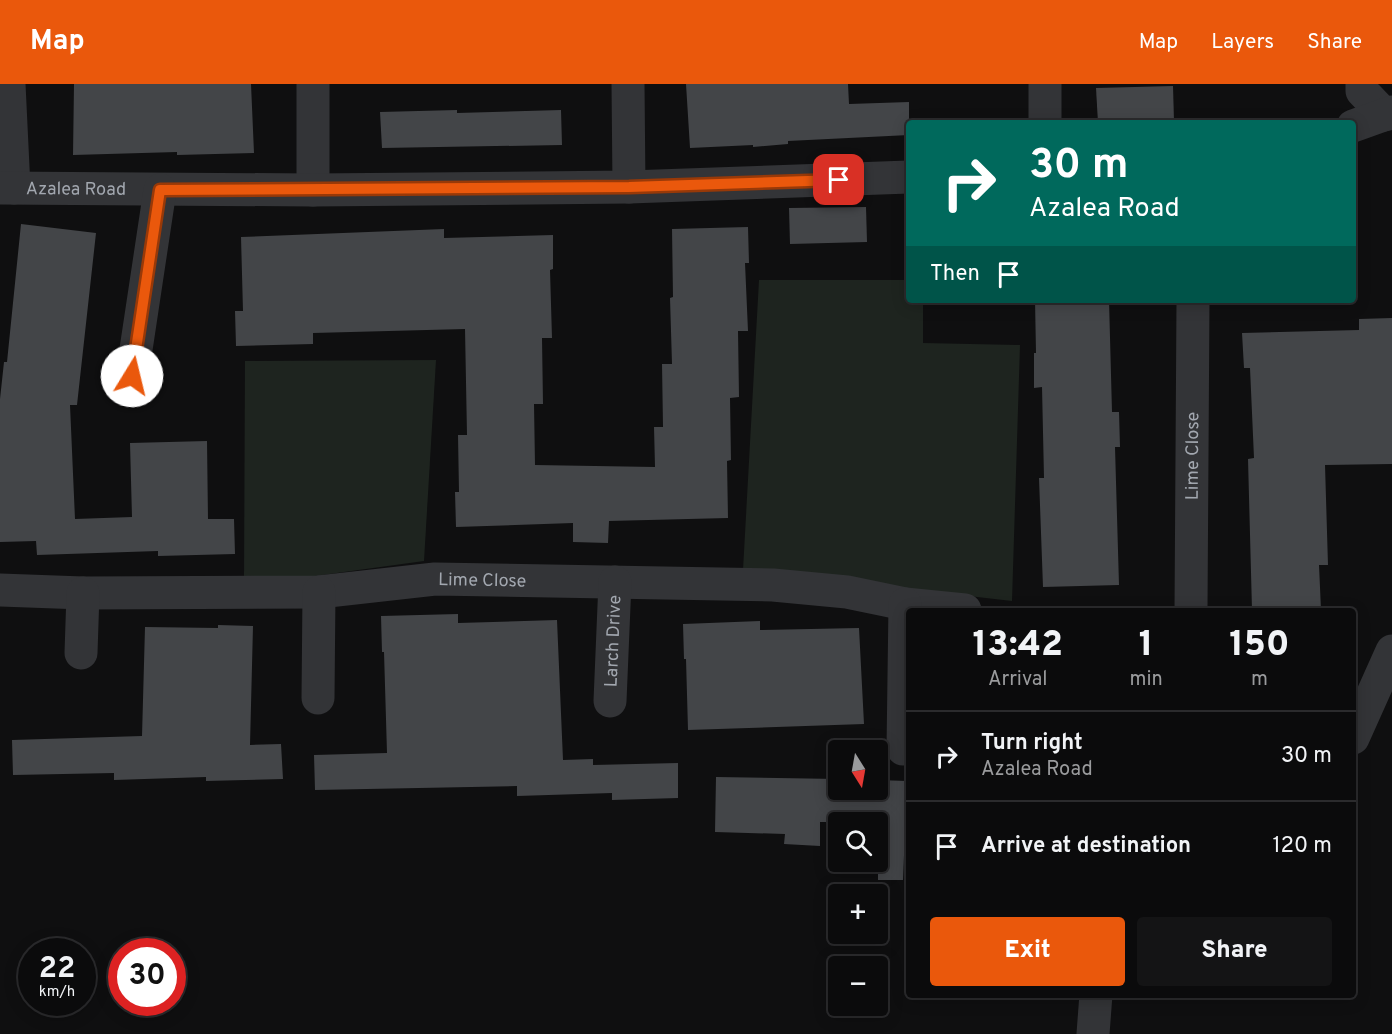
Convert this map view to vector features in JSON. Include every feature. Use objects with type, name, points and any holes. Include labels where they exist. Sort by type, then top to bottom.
[{"type":"street","points":[[7,188],[9,84]]},
{"type":"street","points":[[313,84],[313,190]]},
{"type":"street","points":[[628,84],[629,187]]},
{"type":"street","points":[[1045,84],[1045,120]]},
{"type":"street","points":[[1362,84],[1362,91],[1389,114]]},
{"type":"street","points":[[1356,125],[1389,114]]},
{"type":"street","name":"Azalea Road","points":[[7,188],[313,190],[629,187],[906,177]]},
{"type":"street","points":[[132,376],[160,190]]},
{"type":"street","name":"Lime Close","points":[[1191,608],[1193,303]]},
{"type":"street","name":"Lime Close","points":[[0,590],[82,593],[318,592],[435,579],[773,585],[847,592],[905,604],[945,608]]},
{"type":"street","name":"Larch Drive","points":[[610,701],[615,582]]},
{"type":"street","points":[[318,592],[318,698]]},
{"type":"street","points":[[81,653],[82,593]]},
{"type":"street","points":[[903,748],[905,604]]},
{"type":"street","points":[[1356,731],[1392,651]]},
{"type":"street","points":[[1093,1034],[1096,998]]},
{"type":"shaded area","points":[[759,280],[906,280],[906,303],[923,303],[923,343],[1020,345],[1012,601],[743,570]]},
{"type":"shaded area","points":[[436,360],[424,561],[286,580],[244,579],[245,361]]},
{"type":"building","points":[[74,84],[251,84],[254,153],[177,155],[177,152],[73,155]]},
{"type":"building","points":[[686,84],[848,84],[849,104],[909,102],[906,135],[788,141],[788,144],[753,147],[753,145],[690,148]]},
{"type":"building","points":[[1173,86],[1174,120],[1098,120],[1096,88]]},
{"type":"building","points":[[457,110],[457,113],[561,110],[562,145],[382,148],[380,112]]},
{"type":"building","points":[[866,207],[867,242],[790,244],[789,208]]},
{"type":"building","points":[[21,224],[96,233],[77,405],[70,405],[75,519],[132,517],[130,443],[207,441],[208,519],[234,519],[235,554],[158,556],[158,551],[37,555],[36,541],[0,542],[0,399],[4,362],[7,362]]},
{"type":"building","points":[[748,227],[749,263],[745,263],[748,331],[738,331],[739,397],[730,398],[731,460],[727,461],[728,518],[609,521],[608,543],[573,542],[573,523],[456,527],[455,492],[459,492],[458,435],[467,435],[465,329],[313,333],[313,344],[236,346],[235,311],[243,311],[241,237],[444,229],[444,238],[553,235],[553,269],[550,270],[552,338],[542,338],[543,404],[534,404],[535,465],[655,467],[654,427],[663,427],[662,364],[672,364],[670,298],[673,297],[672,229]]},
{"type":"building","points":[[1035,303],[1109,303],[1112,412],[1119,412],[1120,447],[1115,447],[1119,585],[1043,587],[1039,478],[1044,478],[1042,387],[1034,388],[1034,353],[1036,353]]},
{"type":"building","points":[[1392,318],[1392,464],[1325,465],[1328,565],[1319,565],[1321,608],[1252,608],[1248,459],[1254,458],[1250,368],[1244,368],[1242,333],[1359,330],[1359,319]]},
{"type":"building","points":[[458,614],[458,623],[557,620],[563,760],[593,759],[593,765],[678,763],[678,798],[612,800],[612,793],[517,796],[517,786],[315,790],[314,755],[387,753],[381,616]]},
{"type":"building","points":[[760,621],[760,630],[859,628],[864,724],[688,730],[683,624]]},
{"type":"building","points":[[218,625],[253,626],[250,745],[281,744],[283,779],[206,781],[206,777],[114,780],[114,773],[13,775],[12,740],[142,736],[145,627],[218,628]]},
{"type":"building","points":[[716,777],[828,779],[828,800],[888,800],[888,780],[906,781],[903,880],[878,880],[878,872],[888,872],[888,812],[828,812],[828,822],[820,822],[820,846],[784,844],[785,834],[715,832]]},
{"type":"route","points":[[132,376],[160,190],[629,187],[839,180]]}]
